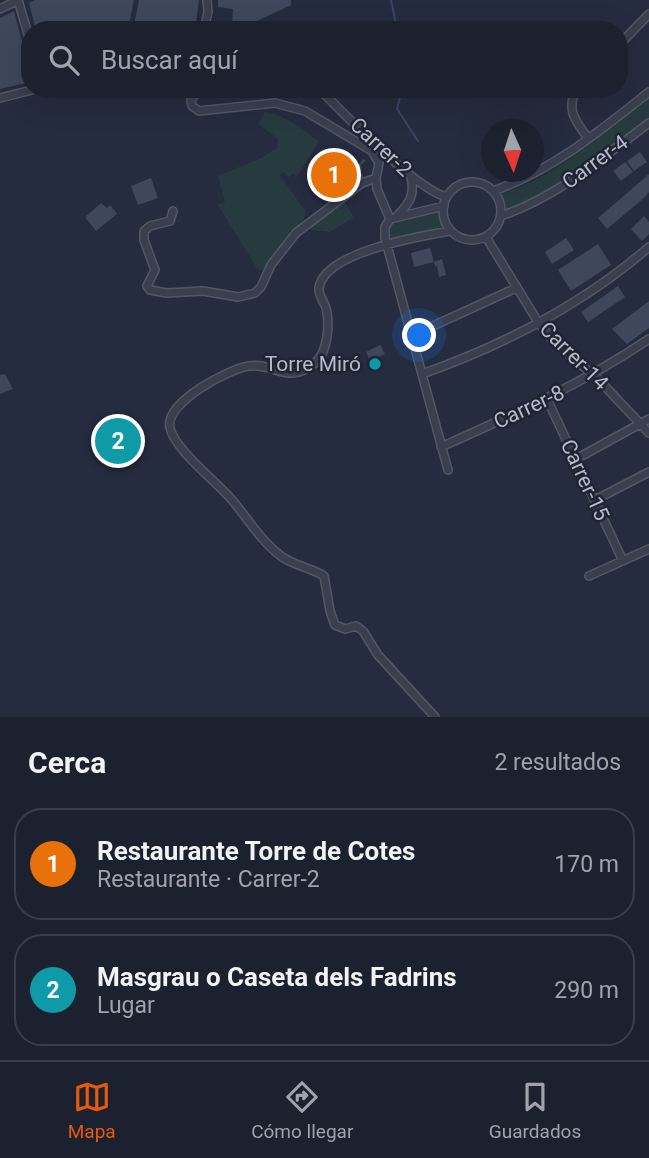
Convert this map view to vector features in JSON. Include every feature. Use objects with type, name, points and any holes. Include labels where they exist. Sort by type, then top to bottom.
[{"type":"street","points":[[0,9],[18,0],[24,21]]},
{"type":"street","points":[[206,21],[207,0]]},
{"type":"street","points":[[628,35],[649,13]]},
{"type":"street","name":"Carrer-4","points":[[494,191],[544,169],[649,92]]},
{"type":"street","points":[[0,98],[21,93]]},
{"type":"street","points":[[192,98],[192,106],[199,111],[275,103],[305,111],[370,149],[379,163],[376,178],[378,193],[393,218]]},
{"type":"street","name":"Carrer-2","points":[[329,98],[411,176],[429,189],[447,197]]},
{"type":"street","points":[[573,98],[572,115],[588,138]]},
{"type":"street","name":"Carrer-4","points":[[501,216],[567,184],[649,123]]},
{"type":"street","points":[[411,176],[413,195],[410,203],[393,218],[384,232],[447,470]]},
{"type":"street","points":[[173,211],[170,221],[150,226],[144,231],[144,240],[155,270],[147,286],[150,290],[167,293],[203,291],[231,297],[247,296],[261,287],[271,265],[296,233],[362,183],[376,178]]},
{"type":"street","points":[[469,183],[486,186],[494,191],[500,203],[501,216],[494,231],[486,237],[467,240],[450,231],[445,223],[443,206],[447,197],[460,185],[469,183]]},
{"type":"street","points":[[393,218],[443,206]]},
{"type":"street","points":[[435,717],[378,656],[360,628],[341,628],[335,625],[324,576],[288,561],[273,550],[232,500],[189,457],[170,428],[170,419],[194,392],[211,381],[249,366],[288,373],[316,362],[323,351],[327,331],[326,307],[319,291],[321,282],[346,258],[387,245],[450,231]]},
{"type":"street","name":"Carrer-14","points":[[486,237],[538,322],[561,350],[592,374],[649,433]]},
{"type":"street","points":[[422,374],[538,322],[590,292],[649,247]]},
{"type":"street","points":[[411,336],[516,288]]},
{"type":"street","name":"Carrer-8","points":[[441,447],[547,398],[649,339]]},
{"type":"street","name":"Carrer-15","points":[[547,398],[623,561]]},
{"type":"street","points":[[576,459],[649,419]]},
{"type":"street","points":[[595,500],[649,472]]},
{"type":"street","points":[[589,576],[649,549]]},
{"type":"shaded area","points":[[649,97],[649,121],[580,171],[505,212],[500,194],[531,182],[544,182],[544,175],[597,139]]},
{"type":"shaded area","points":[[265,112],[287,119],[319,142],[296,178],[294,174],[288,177],[284,172],[280,175],[306,212],[300,225],[264,270],[258,270],[218,205],[225,201],[218,176],[261,158],[277,148],[278,139],[258,124]]},
{"type":"shaded area","points":[[344,201],[354,217],[330,232],[312,230],[310,227]]},
{"type":"shaded area","points":[[438,210],[442,228],[389,240],[387,235],[392,222]]},
{"type":"building","points":[[35,0],[134,0],[130,21],[34,21],[29,3]]},
{"type":"building","points":[[139,0],[199,0],[196,21],[135,21]]},
{"type":"building","points":[[218,0],[291,0],[291,5],[257,21],[232,21],[233,9],[218,7]]},
{"type":"building","points":[[14,11],[21,38],[21,84],[0,89],[0,18]]},
{"type":"building","points":[[342,151],[345,155],[339,158],[342,167],[352,160],[357,167],[363,159],[366,161],[359,170],[365,178],[355,184],[348,175],[344,177],[334,164],[338,161],[331,159]]},
{"type":"building","points":[[640,152],[647,162],[634,171],[627,161]]},
{"type":"building","points":[[321,158],[325,163],[328,160],[343,179],[346,177],[354,187],[346,192],[335,177],[331,179],[327,174],[323,177],[316,162]]},
{"type":"building","points":[[625,162],[633,172],[621,181],[613,171]]},
{"type":"building","points":[[649,174],[649,192],[607,229],[598,218]]},
{"type":"building","points":[[151,178],[158,198],[138,205],[131,186]]},
{"type":"building","points":[[101,203],[107,208],[110,205],[117,214],[96,231],[85,217]]},
{"type":"building","points":[[644,216],[649,222],[649,234],[642,241],[631,229]]},
{"type":"building","points":[[566,238],[574,250],[552,264],[545,252]]},
{"type":"building","points":[[598,244],[611,265],[571,291],[558,270]]},
{"type":"building","points":[[430,248],[434,262],[414,267],[411,253]]},
{"type":"building","points":[[442,259],[446,275],[439,277],[434,262]]},
{"type":"building","points":[[618,286],[625,297],[588,322],[581,312]]},
{"type":"building","points":[[649,301],[649,328],[627,344],[612,329]]},
{"type":"building","name":"Torre Miró","points":[[380,345],[385,354],[376,358],[381,369],[375,372],[366,352]]},
{"type":"building","points":[[5,374],[13,389],[0,394],[0,375]]},
{"type":"building","points":[[129,435],[130,444],[107,447],[106,438]]},
{"type":"waterway","points":[[391,0],[395,21]]},
{"type":"waterway","points":[[400,98],[397,109],[418,141]]},
{"type":"place","name":"Restaurante Torre de Cotes","points":[[334,175]]},
{"type":"place","name":"Torre Miró","points":[[375,364]]},
{"type":"place","name":"Masgrau o Caseta dels Fadrins","points":[[118,441]]}]
